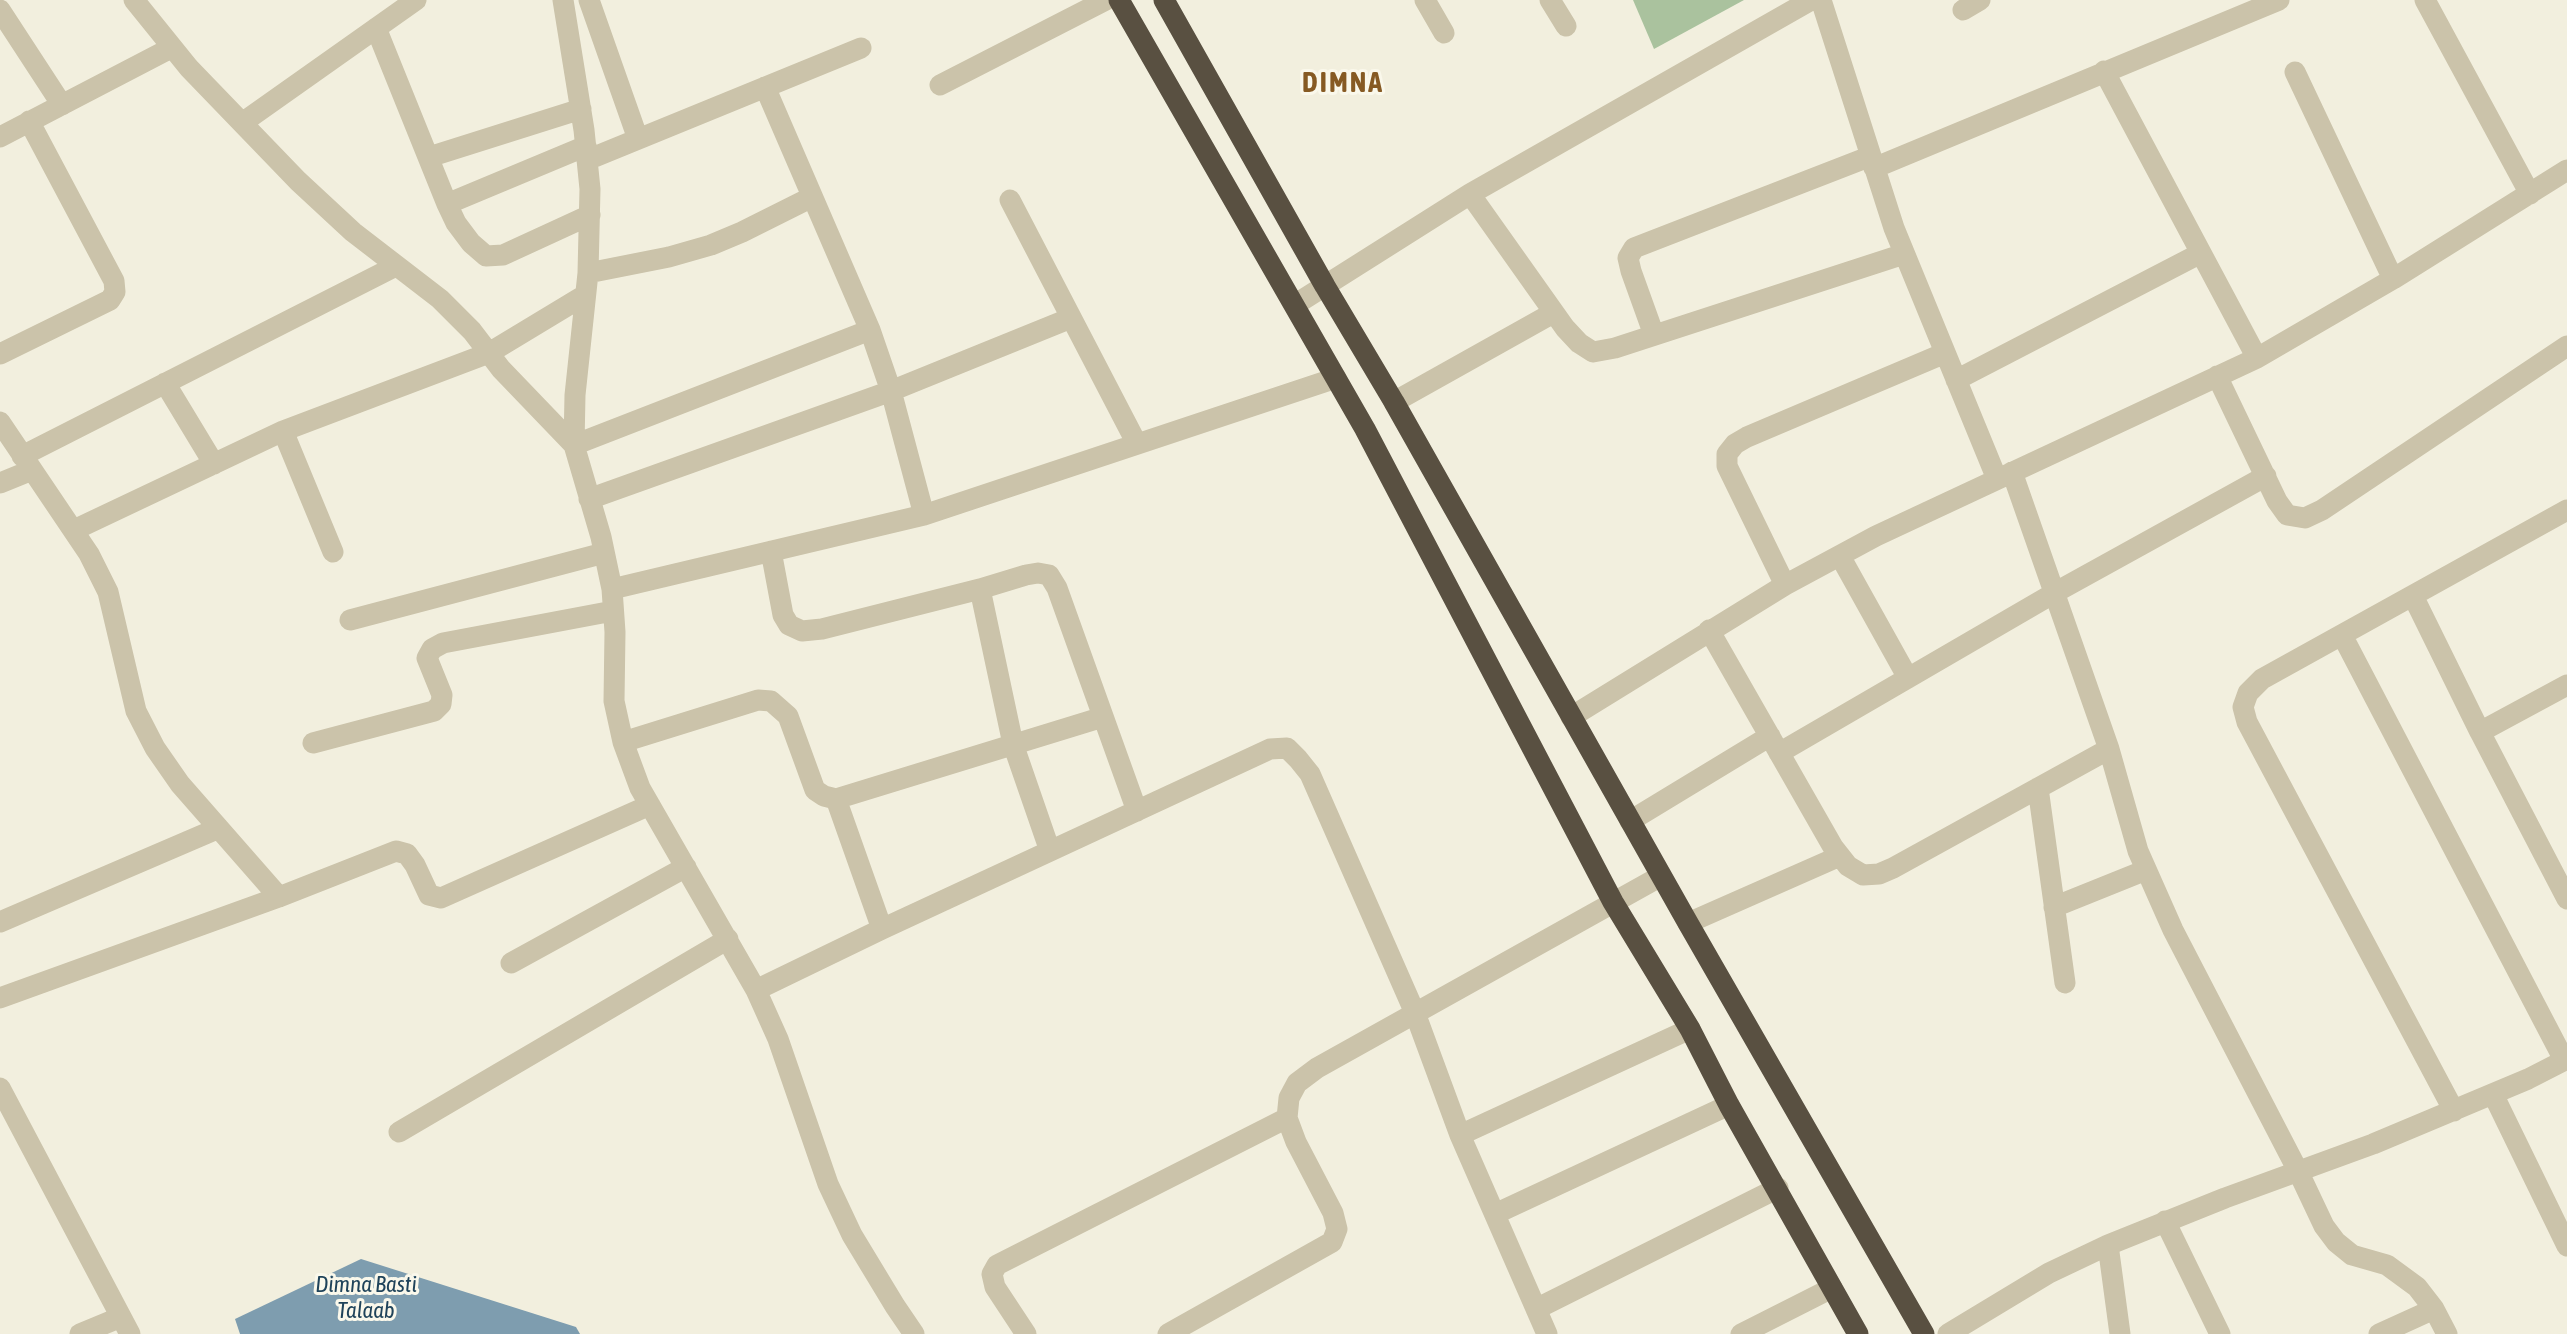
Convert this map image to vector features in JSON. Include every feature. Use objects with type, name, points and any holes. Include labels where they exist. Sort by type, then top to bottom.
[{"type":"highway","points":[[1119,0],[1366,429],[1613,902],[1690,1029],[1729,1105],[1858,1334]]},
{"type":"highway","points":[[1164,0],[1924,1334]]},
{"type":"street","points":[[134,0],[172,48],[298,181],[353,232],[440,299],[574,445]]},
{"type":"street","points":[[242,123],[416,0]]},
{"type":"street","points":[[563,0],[587,153],[590,215],[588,273],[575,395],[574,445],[612,589],[614,701],[623,742],[640,788],[756,990],[778,1039],[828,1184],[852,1235],[914,1334]]},
{"type":"street","points":[[589,0],[639,138]]},
{"type":"street","points":[[940,85],[1106,0]]},
{"type":"street","points":[[1425,0],[1444,33]]},
{"type":"street","points":[[1550,0],[1566,26]]},
{"type":"street","points":[[1296,304],[1471,194],[1811,0]]},
{"type":"street","points":[[1821,0],[1904,254],[1956,380],[2004,476],[2056,593],[2109,749],[2131,827],[2146,870],[2173,930],[2324,1226],[2336,1242],[2352,1255],[2387,1265],[2417,1287],[2434,1309],[2447,1334]]},
{"type":"street","points":[[1654,335],[1628,258],[1634,248],[1872,162],[2279,0]]},
{"type":"street","points":[[2425,0],[2530,194]]},
{"type":"street","points":[[0,10],[62,105]]},
{"type":"street","points":[[376,28],[456,223],[485,256],[503,255],[590,215]]},
{"type":"street","points":[[0,137],[172,48]]},
{"type":"street","points":[[447,204],[587,153],[639,138],[861,48]]},
{"type":"street","points":[[2104,71],[2257,358]]},
{"type":"street","points":[[2295,72],[2393,279]]},
{"type":"street","points":[[765,87],[870,330],[891,391],[924,515]]},
{"type":"street","points":[[429,157],[581,109]]},
{"type":"street","points":[[0,354],[98,307],[110,300],[115,292],[114,281],[29,121]]},
{"type":"street","points":[[1571,716],[1785,585],[1876,536],[2257,358],[2393,279],[2567,170]]},
{"type":"street","points":[[1471,194],[1553,313],[1579,343],[1593,352],[1615,348],[1904,254]]},
{"type":"street","points":[[588,273],[669,257],[711,245],[812,197]]},
{"type":"street","points":[[1010,200],[1137,444]]},
{"type":"street","points":[[1956,380],[2201,253]]},
{"type":"street","points":[[0,483],[27,463],[165,383],[396,266]]},
{"type":"street","points":[[74,530],[284,431],[489,353],[586,295]]},
{"type":"street","points":[[1394,402],[1553,313]]},
{"type":"street","points":[[589,499],[891,391],[1071,318]]},
{"type":"street","points":[[574,445],[870,330]]},
{"type":"street","points":[[2217,376],[2277,501],[2287,515],[2305,518],[2567,346]]},
{"type":"street","points":[[1785,585],[1727,466],[1727,454],[1735,444],[1747,438],[1945,353]]},
{"type":"street","points":[[612,589],[924,515],[1336,377]]},
{"type":"street","points":[[165,383],[214,464]]},
{"type":"street","points":[[0,422],[74,530],[108,592],[136,711],[155,748],[174,775],[279,897]]},
{"type":"street","points":[[284,431],[333,552]]},
{"type":"street","points":[[1630,821],[1908,678],[2266,476]]},
{"type":"street","points":[[2455,1111],[2247,722],[2243,707],[2248,692],[2262,679],[2567,510]]},
{"type":"street","points":[[771,551],[783,615],[789,625],[802,631],[822,629],[1026,575],[1049,575],[1057,587],[1137,811]]},
{"type":"street","points":[[350,621],[604,553]]},
{"type":"street","points":[[1840,556],[1908,678]]},
{"type":"street","points":[[979,589],[1013,744],[1050,852]]},
{"type":"street","points":[[2413,596],[2567,900]]},
{"type":"street","points":[[313,743],[434,711],[441,704],[442,695],[427,657],[432,649],[443,643],[613,611]]},
{"type":"street","points":[[1709,630],[1832,847],[1848,866],[1863,875],[1879,874],[2109,749]]},
{"type":"street","points":[[1948,1334],[2049,1273],[2108,1245],[2455,1111],[2566,1060],[2342,635]]},
{"type":"street","points":[[2480,732],[2567,685]]},
{"type":"street","points":[[623,742],[758,701],[771,701],[788,716],[815,790],[835,799],[1103,717]]},
{"type":"street","points":[[756,990],[1270,749],[1287,748],[1310,774],[1415,1013],[1461,1135],[1547,1334]]},
{"type":"street","points":[[2038,788],[2065,983]]},
{"type":"street","points":[[835,799],[882,929]]},
{"type":"street","points":[[0,998],[279,897],[396,851],[407,854],[429,895],[441,898],[650,804]]},
{"type":"street","points":[[0,922],[219,828]]},
{"type":"street","points":[[1688,923],[1840,856]]},
{"type":"street","points":[[511,963],[686,867]]},
{"type":"street","points":[[2054,907],[2146,870]]},
{"type":"street","points":[[1168,1334],[1332,1242],[1337,1229],[1333,1213],[1296,1142],[1287,1118],[1289,1098],[1297,1083],[1317,1068],[1661,876]]},
{"type":"street","points":[[400,1132],[728,939]]},
{"type":"street","points":[[1461,1135],[1690,1029]]},
{"type":"street","points":[[0,1088],[125,1326],[80,1334]]},
{"type":"street","points":[[2493,1094],[2567,1246]]},
{"type":"street","points":[[1495,1214],[1729,1105]]},
{"type":"street","points":[[1026,1334],[995,1287],[992,1274],[997,1265],[1287,1118]]},
{"type":"street","points":[[1536,1309],[1778,1188]]},
{"type":"street","points":[[2165,1221],[2220,1334]]},
{"type":"street","points":[[2108,1245],[2120,1334]]},
{"type":"street","points":[[1741,1334],[1832,1288]]},
{"type":"street","points":[[2379,1334],[2434,1309]]},
{"type":"green space","points":[[1633,0],[1744,0],[1654,49]]},
{"type":"water","name":"Dimna Basti Talaab","points":[[361,1259],[576,1327],[580,1334],[240,1334],[235,1319]]},
{"type":"district","name":"DIMNA","points":[[1343,83]]}]
